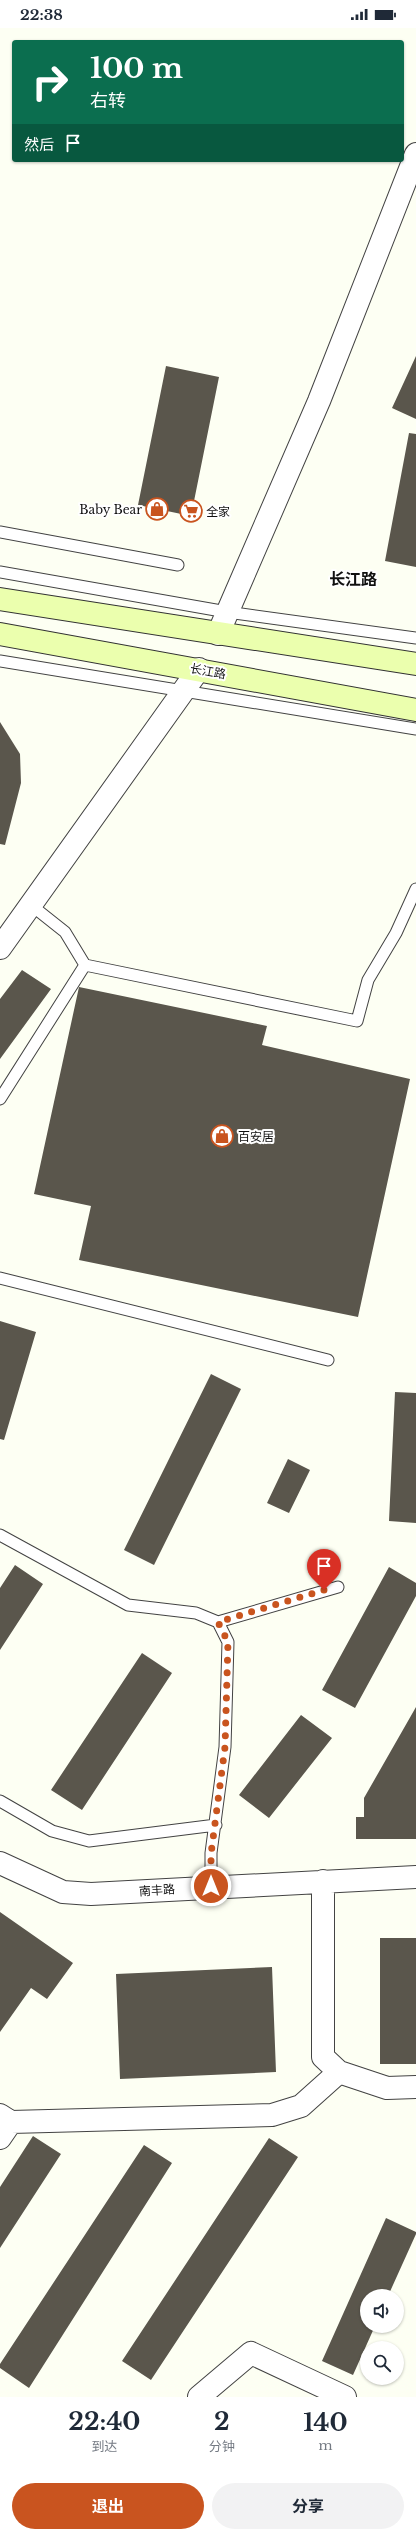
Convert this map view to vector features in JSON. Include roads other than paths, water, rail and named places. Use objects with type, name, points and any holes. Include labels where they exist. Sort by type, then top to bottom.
[{"type":"main road","points":[[0,599],[416,664]]},
{"type":"main road","name":"长江路","points":[[0,634],[199,669],[416,710]]},
{"type":"street","points":[[218,634],[320,401],[416,154]]},
{"type":"street","points":[[0,948],[199,669]]},
{"type":"street","name":"南丰路","points":[[0,1863],[63,1892],[91,1894],[211,1886],[416,1877]]},
{"type":"street","points":[[323,1881],[323,2057],[339,2072],[387,2088],[416,2087]]},
{"type":"street","points":[[4,2125],[272,2114],[301,2106],[339,2072]]},
{"type":"street","points":[[199,2397],[251,2353],[345,2397]]},
{"type":"lane","points":[[0,532],[178,565]]},
{"type":"lane","points":[[0,572],[227,612],[416,638]]},
{"type":"lane","name":"长江路","points":[[0,661],[416,729]]},
{"type":"lane","points":[[31,905],[66,932],[85,965],[357,1021],[368,980],[396,934],[416,889]]},
{"type":"lane","points":[[0,1099],[85,965]]},
{"type":"lane","points":[[0,1278],[328,1360]]},
{"type":"lane","points":[[0,1535],[128,1605],[196,1614],[218,1622],[338,1586]]},
{"type":"lane","points":[[211,1886],[211,1854],[225,1747],[228,1642],[218,1622]]},
{"type":"lane","points":[[0,1801],[52,1831],[89,1841],[216,1825]]},
{"type":"place","name":"Baby Bear","points":[[157,509]]},
{"type":"place","name":"全家","points":[[191,511]]},
{"type":"place","name":"百安居","points":[[222,1136]]},
{"type":"district","name":"长江路","points":[[353,579]]}]
